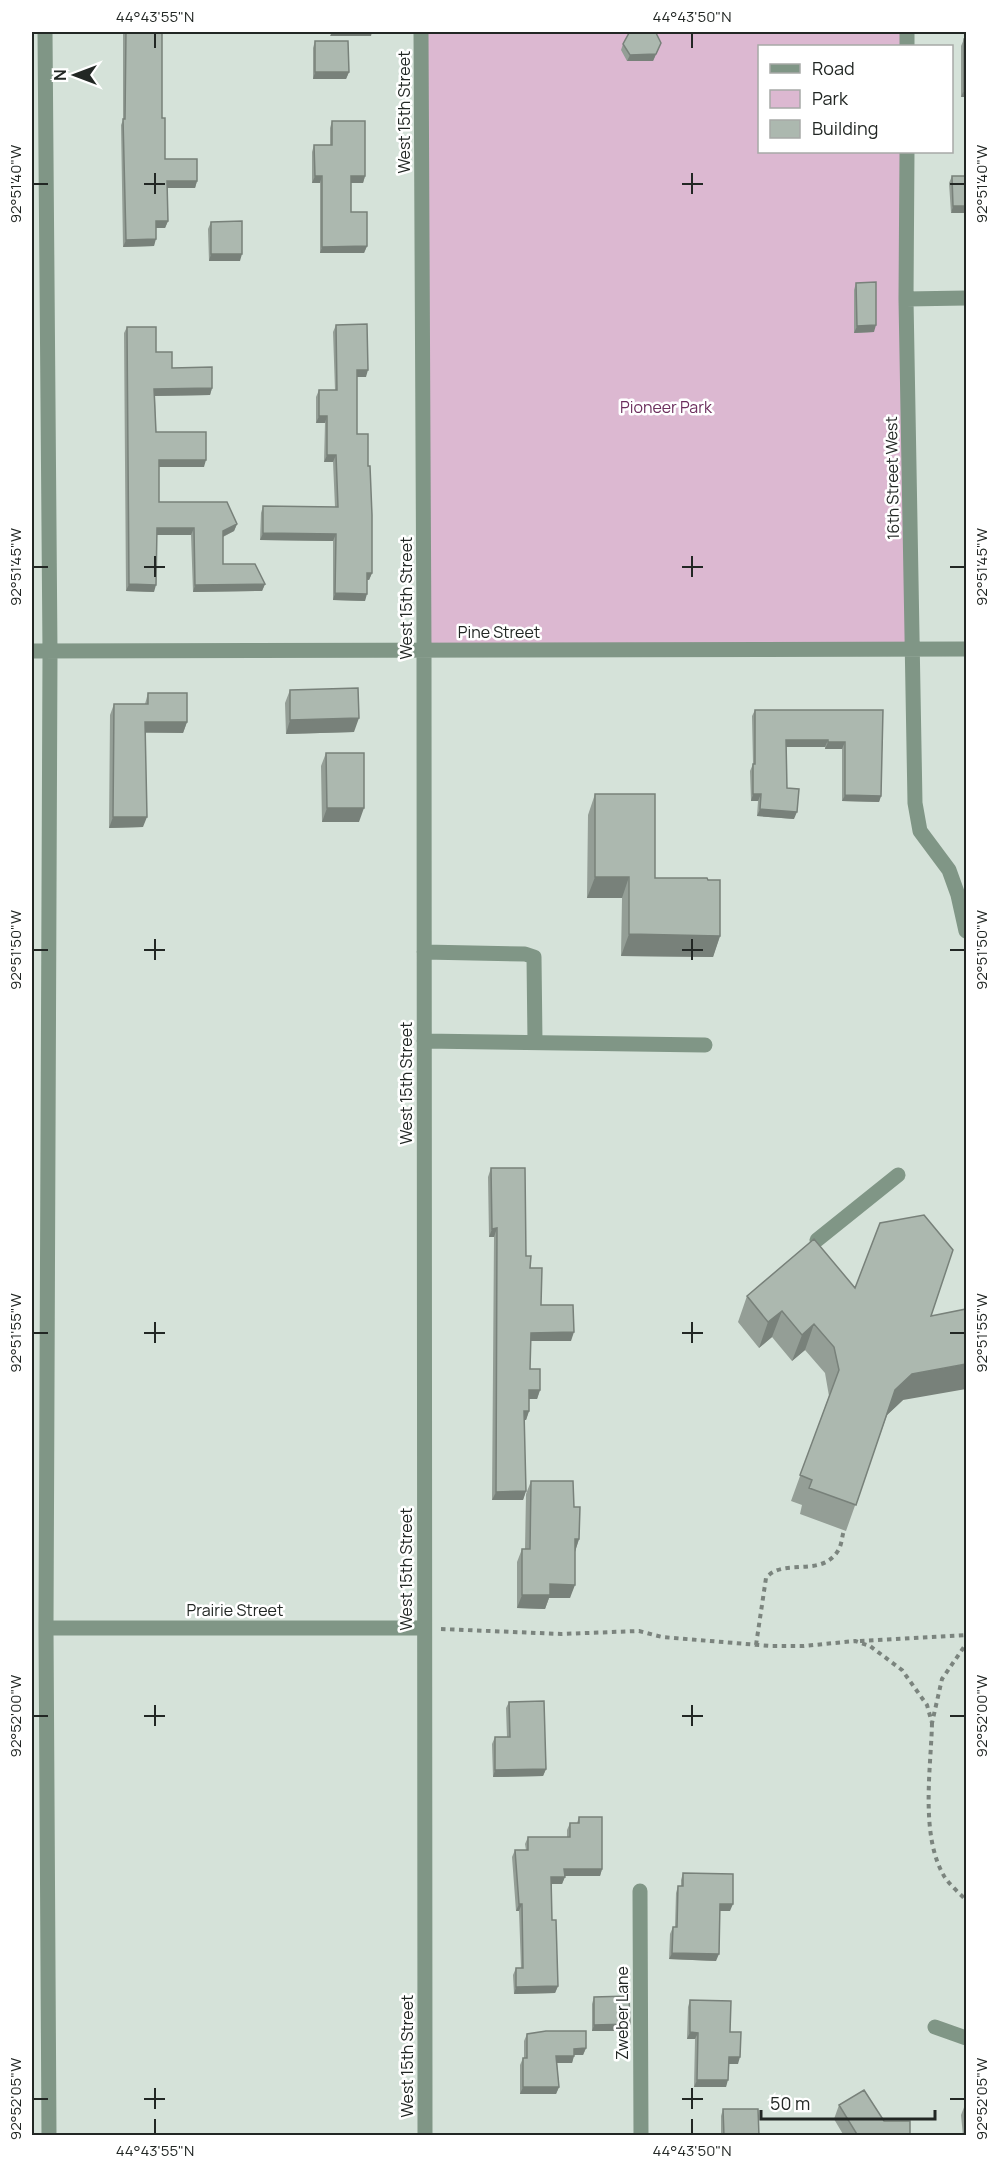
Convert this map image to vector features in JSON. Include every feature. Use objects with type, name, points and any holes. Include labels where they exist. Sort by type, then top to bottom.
[{"type":"street","points":[[45,32],[50,652],[46,1628],[49,2136]]},
{"type":"street","name":"West 15th Street","points":[[421,32],[424,650],[425,2136]]},
{"type":"street","name":"16th Street West","points":[[907,153],[906,299],[915,803],[920,831],[949,870],[966,931]]},
{"type":"street","points":[[906,299],[966,298]]},
{"type":"street","name":"Pine Street","points":[[32,651],[966,649]]},
{"type":"street","points":[[424,952],[525,954],[534,957],[535,1042]]},
{"type":"street","points":[[424,1041],[705,1045]]},
{"type":"street","points":[[818,1240],[898,1175]]},
{"type":"street","name":"Prairie Street","points":[[46,1628],[424,1628]]},
{"type":"street","name":"Zweber Lane","points":[[640,1891],[641,2136]]},
{"type":"street","points":[[936,2027],[966,2038]]},
{"type":"path","points":[[756,1645],[766,1578],[770,1573],[779,1570],[820,1565],[832,1558],[840,1548],[844,1530]]},
{"type":"path","points":[[424,1628],[561,1634],[639,1631],[662,1637],[756,1645],[804,1646],[966,1635]]},
{"type":"path","points":[[856,1641],[870,1646],[902,1670],[927,1705],[932,1722]]},
{"type":"path","points":[[966,1644],[942,1679],[932,1722],[929,1810],[932,1848],[944,1877],[966,1900]]},
{"type":"green space","name":"Pioneer Park","points":[[421,32],[907,32],[907,45],[758,45],[758,153],[907,153],[913,650],[424,650]]},
{"type":"building","points":[[126,32],[162,32],[162,118],[165,118],[165,159],[197,159],[197,181],[167,181],[168,221],[156,221],[156,239],[126,240],[123,119],[125,119]]},
{"type":"building","points":[[629,33],[656,33],[661,43],[656,54],[630,55],[623,44]]},
{"type":"building","points":[[964,39],[966,39],[966,90],[964,90]]},
{"type":"building","points":[[315,41],[348,41],[349,72],[315,72]]},
{"type":"building","points":[[332,121],[365,121],[365,176],[351,176],[351,212],[367,212],[367,246],[322,247],[322,176],[315,176],[314,145],[332,145]]},
{"type":"building","points":[[952,176],[966,176],[966,206],[953,206]]},
{"type":"building","points":[[242,221],[242,254],[211,254],[211,222]]},
{"type":"building","points":[[876,282],[876,325],[857,326],[856,283]]},
{"type":"building","points":[[367,324],[368,370],[357,370],[357,434],[368,434],[372,573],[367,573],[367,594],[335,593],[336,534],[263,533],[263,506],[338,507],[336,455],[327,455],[327,416],[319,416],[319,390],[337,390],[336,325]]},
{"type":"building","points":[[127,327],[156,327],[156,352],[172,352],[172,368],[212,367],[212,388],[154,389],[156,432],[206,432],[206,460],[159,460],[159,502],[227,502],[237,524],[223,531],[223,564],[255,564],[265,584],[195,585],[194,528],[157,528],[156,585],[129,584]]},
{"type":"building","points":[[358,688],[359,718],[290,720],[290,690]]},
{"type":"building","points":[[148,693],[187,693],[187,722],[145,722],[147,817],[113,817],[114,704],[148,704]]},
{"type":"building","points":[[755,710],[883,710],[881,796],[845,795],[845,742],[786,740],[787,788],[799,789],[797,812],[760,809],[761,794],[753,794]]},
{"type":"building","points":[[326,753],[364,753],[364,808],[327,808]]},
{"type":"building","points":[[595,794],[655,794],[655,878],[720,880],[720,936],[629,934],[629,877],[595,877]]},
{"type":"building","points":[[491,1168],[525,1168],[526,1256],[531,1256],[530,1268],[542,1268],[541,1305],[573,1305],[574,1332],[531,1333],[530,1369],[540,1369],[540,1390],[529,1390],[529,1411],[524,1411],[526,1491],[496,1492],[497,1228],[492,1229]]},
{"type":"building","points":[[924,1215],[953,1250],[931,1316],[966,1309],[966,1364],[912,1374],[895,1390],[856,1505],[809,1488],[812,1480],[800,1475],[839,1370],[834,1347],[814,1324],[802,1335],[782,1311],[768,1322],[747,1296],[814,1239],[855,1288],[880,1223]]},
{"type":"building","points":[[531,1481],[573,1481],[574,1507],[580,1507],[579,1539],[575,1539],[575,1585],[550,1584],[550,1595],[522,1595],[522,1549],[530,1549]]},
{"type":"building","points":[[544,1701],[546,1769],[495,1770],[495,1737],[510,1737],[509,1702]]},
{"type":"building","points":[[579,1817],[602,1817],[602,1869],[564,1869],[565,1877],[551,1877],[552,1920],[556,1920],[558,1986],[516,1987],[516,1968],[523,1968],[522,1904],[519,1904],[515,1850],[528,1850],[528,1837],[570,1837],[570,1823],[579,1823]]},
{"type":"building","points":[[683,1873],[733,1874],[733,1904],[720,1904],[719,1954],[672,1953],[673,1927],[677,1927],[678,1886],[683,1886]]},
{"type":"building","points":[[629,1996],[630,2024],[594,2025],[594,1997]]},
{"type":"building","points":[[690,2000],[731,2001],[730,2032],[741,2032],[740,2057],[729,2057],[728,2080],[697,2080],[698,2033],[690,2032]]},
{"type":"building","points":[[546,2031],[586,2031],[586,2048],[574,2049],[574,2056],[556,2056],[559,2087],[523,2087],[523,2058],[527,2058],[527,2034]]},
{"type":"building","points":[[864,2090],[884,2121],[910,2121],[910,2136],[858,2136],[839,2105]]},
{"type":"building","points":[[723,2109],[758,2109],[759,2136],[724,2136]]}]
